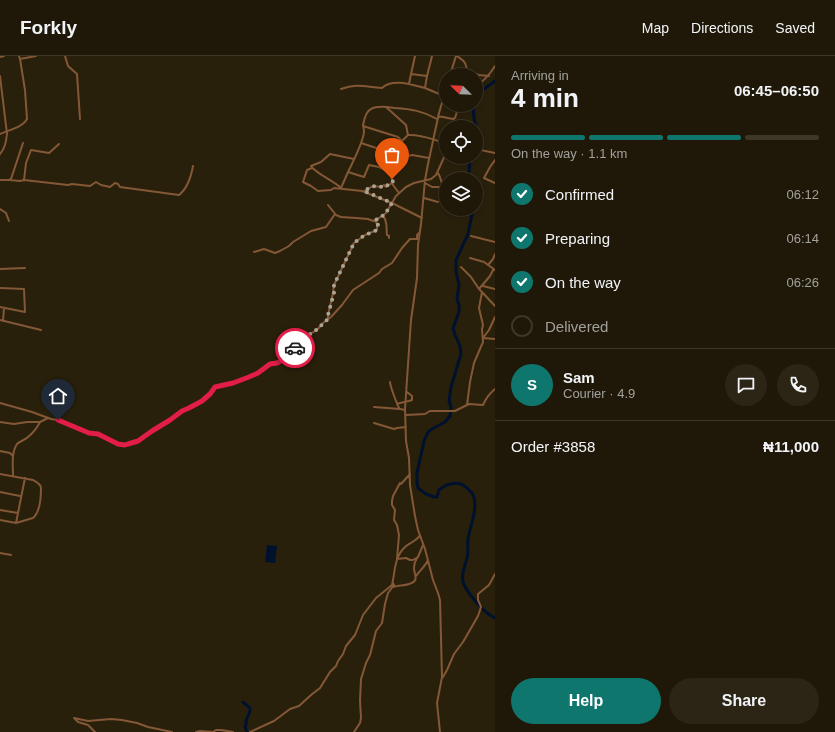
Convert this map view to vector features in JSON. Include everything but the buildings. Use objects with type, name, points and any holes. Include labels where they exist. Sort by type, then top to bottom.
[{"type":"street","points":[[0,57],[4,56]]},
{"type":"street","points":[[0,134],[19,126],[27,119],[25,90],[19,57],[36,56]]},
{"type":"street","points":[[65,56],[68,66],[77,74],[80,119]]},
{"type":"street","points":[[408,84],[415,56]]},
{"type":"street","points":[[425,88],[432,56]]},
{"type":"street","points":[[452,68],[456,56],[463,61],[466,68]]},
{"type":"street","points":[[483,81],[489,76],[495,66]]},
{"type":"street","points":[[411,74],[427,76]]},
{"type":"street","points":[[483,75],[489,76]]},
{"type":"street","points":[[0,76],[6,131],[4,149],[0,154]]},
{"type":"street","points":[[341,89],[353,85],[382,88],[384,86],[398,83],[425,88],[439,94]]},
{"type":"street","points":[[341,188],[361,142],[367,112],[371,109],[379,107],[409,108],[438,118],[453,119],[455,118],[457,112]]},
{"type":"street","points":[[386,107],[406,125],[408,135]]},
{"type":"street","points":[[440,112],[425,182],[418,245],[418,278],[411,320],[405,415],[406,441],[415,516],[440,600],[442,678],[437,703],[440,732]]},
{"type":"street","points":[[363,126],[398,137],[402,141],[408,135],[420,135],[439,141]]},
{"type":"street","points":[[361,142],[404,157],[412,155],[429,158]]},
{"type":"street","points":[[9,180],[11,179],[23,143]]},
{"type":"street","points":[[24,180],[26,163],[31,150],[49,153],[59,144]]},
{"type":"street","points":[[483,150],[495,153]]},
{"type":"street","points":[[354,159],[330,154],[321,162],[311,166],[312,168],[307,170],[303,182],[318,191],[331,190],[334,188],[364,191],[422,218]]},
{"type":"street","points":[[495,160],[484,178],[495,183]]},
{"type":"street","points":[[328,205],[335,214],[342,217],[375,220],[386,213],[399,192],[409,185],[425,182],[431,179],[438,173],[442,164]]},
{"type":"street","points":[[348,172],[364,176],[368,165],[379,167],[391,175],[393,185],[399,192]]},
{"type":"street","points":[[0,180],[24,180],[90,186],[96,182],[110,187],[115,183],[118,184],[120,188],[179,195],[184,192],[188,185],[194,166]]},
{"type":"street","points":[[312,168],[323,174],[330,181],[337,184],[341,188]]},
{"type":"street","points":[[425,182],[432,187],[442,187],[438,173]]},
{"type":"street","points":[[364,191],[373,186],[386,186],[393,182]]},
{"type":"street","points":[[424,198],[438,202]]},
{"type":"street","points":[[0,209],[6,213],[9,221]]},
{"type":"street","points":[[254,252],[264,249],[276,253],[311,231],[326,227],[335,214]]},
{"type":"street","points":[[383,216],[386,220],[389,238]]},
{"type":"street","points":[[328,319],[329,308],[334,293],[334,285],[354,243],[365,235],[377,230],[378,224],[375,220]]},
{"type":"street","points":[[0,402],[58,420],[89,433],[98,434],[118,444],[125,445],[138,441],[182,411],[202,401],[216,387],[249,377],[258,373],[270,364],[277,363],[288,358],[292,355],[299,340],[314,332],[342,305],[353,290],[392,263],[408,240],[416,239],[420,232]]},
{"type":"street","points":[[471,236],[495,242]]},
{"type":"street","points":[[488,265],[495,254]]},
{"type":"street","points":[[470,258],[484,262],[495,270],[493,270],[479,289]]},
{"type":"street","points":[[461,267],[495,306]]},
{"type":"street","points":[[0,269],[25,268]]},
{"type":"street","points":[[482,285],[495,289]]},
{"type":"street","points":[[0,288],[24,289],[25,312],[0,307]]},
{"type":"street","points":[[467,405],[474,363],[483,342],[483,325],[480,308],[482,292]]},
{"type":"street","points":[[4,308],[1,320],[41,330]]},
{"type":"street","points":[[483,338],[489,330],[495,317]]},
{"type":"street","points":[[483,338],[495,339]]},
{"type":"street","points":[[390,382],[390,386],[400,408]]},
{"type":"street","points":[[405,415],[425,414],[430,411],[455,411],[469,404],[483,405],[485,399],[495,389]]},
{"type":"street","points":[[397,404],[412,400],[412,396],[406,392]]},
{"type":"street","points":[[374,407],[400,408],[405,410]]},
{"type":"street","points":[[0,422],[14,424],[40,422],[48,418]]},
{"type":"street","points":[[13,476],[12,462],[18,443],[28,438],[37,429],[40,422]]},
{"type":"street","points":[[374,423],[394,430],[397,428],[406,427]]},
{"type":"street","points":[[0,451],[10,453],[14,456]]},
{"type":"street","points":[[354,732],[360,723],[361,718],[361,679],[370,655],[376,631],[382,623],[385,604],[391,588],[394,585],[393,582],[399,542],[392,505],[393,496],[400,483],[401,484],[410,473]]},
{"type":"street","points":[[0,474],[25,478],[37,482],[41,486],[41,496],[35,517],[16,523],[0,520]]},
{"type":"street","points":[[16,523],[25,478]]},
{"type":"street","points":[[0,492],[21,497]]},
{"type":"street","points":[[0,510],[18,513]]},
{"type":"street","points":[[397,559],[405,546],[418,538],[420,535]]},
{"type":"street","points":[[416,576],[414,569],[423,544]]},
{"type":"street","points":[[0,553],[10,555]]},
{"type":"street","points":[[397,559],[406,558],[413,560],[418,557]]},
{"type":"street","points":[[250,732],[274,721],[290,709],[299,706],[320,688],[330,672],[336,666],[346,646],[355,635],[363,615],[376,598],[391,588],[412,583],[419,572],[425,567],[428,560]]},
{"type":"street","points":[[442,678],[454,654],[463,642],[478,616],[481,607],[478,600],[478,594],[489,585],[495,574]]},
{"type":"street","points":[[95,732],[88,725],[76,721],[74,718],[88,721],[111,719],[122,720],[172,732]]},
{"type":"street","points":[[196,732],[213,732],[216,730],[221,730],[233,732]]},
{"type":"water","points":[[267,545],[277,546],[275,563],[265,562]]},
{"type":"waterway","points":[[483,90],[495,81]]},
{"type":"waterway","points":[[474,112],[474,120]]},
{"type":"waterway","points":[[469,172],[470,164]]},
{"type":"waterway","points":[[472,216],[468,234],[456,260],[456,272],[459,285],[457,299],[459,312],[453,328],[460,346],[461,354],[451,387],[449,401],[451,407],[450,416],[445,422],[432,429],[427,434],[417,473],[417,483],[418,488],[426,494],[434,497],[437,497],[441,488],[455,483],[463,485],[473,494],[475,506],[468,539],[468,553],[463,573],[463,582],[476,602],[486,612],[495,618]]},
{"type":"waterway","points":[[243,702],[250,708],[245,727],[247,732]]},
{"type":"way so far","points":[[295,348],[299,340],[317,330],[328,319],[329,308],[334,293],[334,285],[354,243],[365,235],[377,230],[378,224],[375,220],[386,213],[392,203],[364,191],[373,186],[379,188],[384,185],[389,186],[393,182],[392,179]]},
{"type":"route","points":[[58,420],[89,433],[96,433],[118,444],[125,445],[138,441],[182,411],[202,401],[215,387],[233,383],[258,373],[270,364],[277,363],[288,358],[292,355],[295,348]]}]
